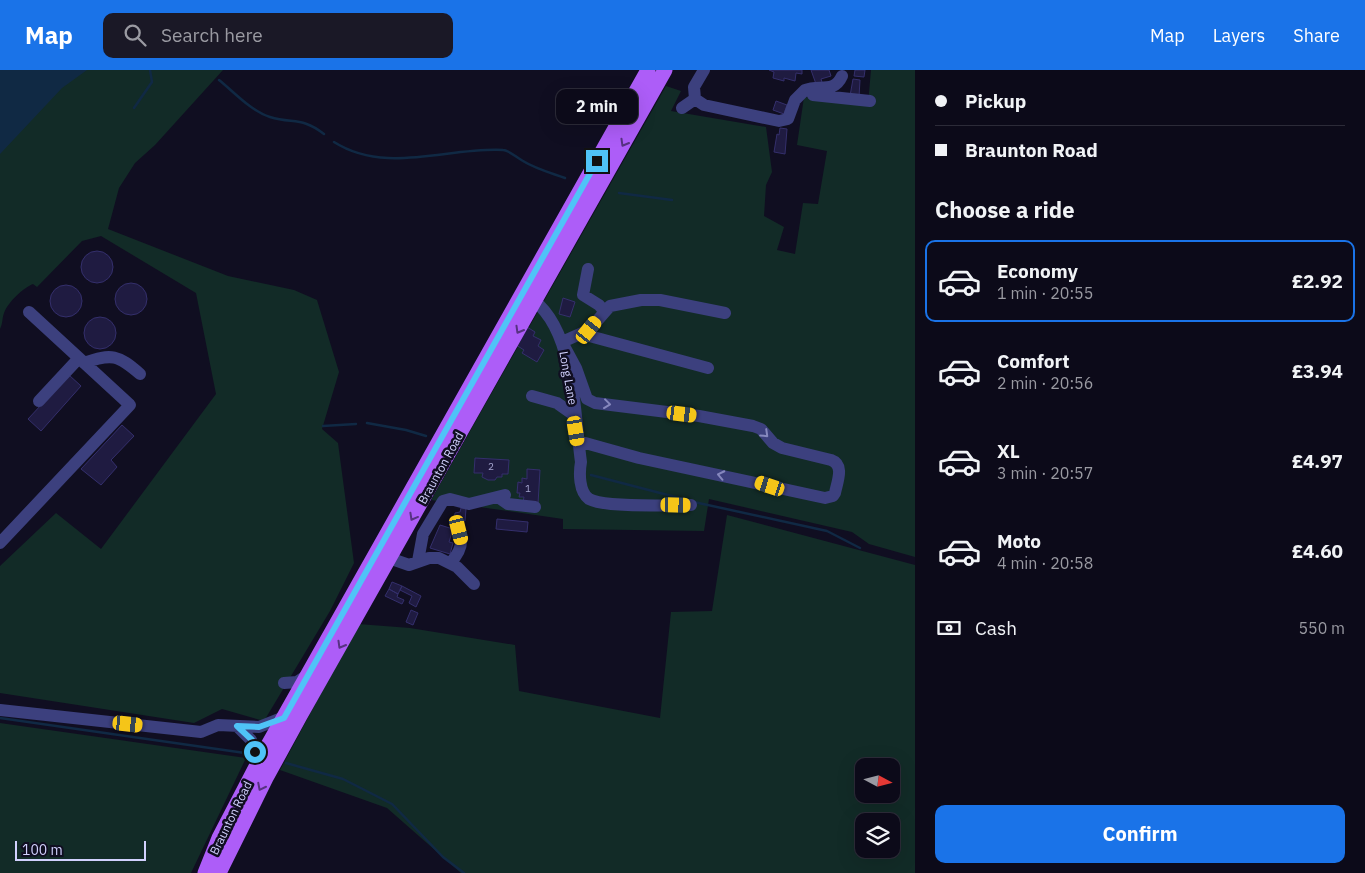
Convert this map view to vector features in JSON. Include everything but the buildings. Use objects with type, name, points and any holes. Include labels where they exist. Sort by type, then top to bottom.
[{"type":"main road","name":"Braunton Road","points":[[219,873],[266,778],[389,558],[648,70]]},
{"type":"main road","name":"Braunton Road","points":[[205,873],[219,838],[258,763],[529,297],[665,70]]},
{"type":"street","points":[[695,99],[694,87],[704,70]]},
{"type":"street","points":[[695,99],[704,105],[785,121],[800,94],[809,88],[833,87],[842,76]]},
{"type":"street","points":[[800,94],[870,101]]},
{"type":"street","points":[[682,108],[695,99]]},
{"type":"street","points":[[588,269],[583,295],[599,305],[604,311]]},
{"type":"street","name":"Long Lane","points":[[529,297],[553,322],[562,342],[572,386],[583,491],[590,500],[603,503],[691,505]]},
{"type":"street","points":[[578,441],[639,458],[830,498],[835,493],[839,469],[837,463],[777,446],[761,429],[699,416],[595,403],[587,399],[576,368],[562,342],[589,330],[610,306],[641,300],[660,300],[726,313]]},
{"type":"street","points":[[0,542],[130,405],[29,312]]},
{"type":"street","points":[[582,334],[708,368]]},
{"type":"street","points":[[38,401],[81,360],[107,357],[122,358],[140,374]]},
{"type":"street","points":[[532,396],[557,403],[574,415]]},
{"type":"street","points":[[418,561],[423,534],[443,501],[450,499],[469,504],[502,496],[508,504],[535,507]]},
{"type":"street","points":[[450,563],[460,550],[462,540],[457,526]]},
{"type":"street","points":[[389,558],[408,565],[418,561],[440,558],[450,563],[474,584]]},
{"type":"street","points":[[284,683],[297,682],[309,674]]},
{"type":"street","points":[[0,710],[201,732],[218,725],[259,727],[284,718]]},
{"type":"street","points":[[237,726],[252,740],[258,763]]},
{"type":"green space","points":[[0,70],[223,70],[155,145],[135,163],[119,188],[108,229],[228,276],[294,290],[317,300],[339,372],[322,429],[338,443],[354,563],[330,611],[264,721],[222,709],[194,723],[0,693],[0,566],[56,513],[101,549],[216,394],[196,293],[101,236],[82,241],[37,287],[33,284],[16,296],[3,315],[0,329]]},
{"type":"green space","points":[[871,70],[915,70],[915,557],[869,544],[852,532],[709,499],[704,531],[563,529],[563,519],[431,500],[666,86],[681,91],[671,111],[766,127],[772,172],[766,185],[764,216],[784,227],[777,250],[795,254],[803,203],[818,204],[827,151],[797,145],[804,97],[868,104]]},
{"type":"green space","points":[[727,515],[915,565],[915,873],[461,873],[387,808],[280,770],[358,624],[410,628],[515,645],[519,691],[660,718],[671,612],[712,611]]},
{"type":"green space","points":[[0,723],[246,758],[191,873],[0,873]]},
{"type":"water","points":[[0,70],[87,70],[62,88],[0,154]]},
{"type":"waterway","points":[[134,108],[152,82],[150,70]]},
{"type":"waterway","points":[[219,80],[249,106],[263,114],[278,119],[304,123],[324,134]]},
{"type":"waterway","points":[[334,142],[354,152],[374,157],[417,157],[482,150],[505,150],[533,166],[565,178]]},
{"type":"waterway","points":[[619,193],[672,200]]},
{"type":"waterway","points":[[367,423],[406,430],[426,436]]},
{"type":"waterway","points":[[323,426],[356,424]]},
{"type":"waterway","points":[[591,475],[687,500]]},
{"type":"waterway","points":[[694,502],[827,531],[860,548]]},
{"type":"waterway","points":[[0,718],[245,753]]},
{"type":"waterway","points":[[286,763],[343,779],[392,804],[443,857],[464,873]]},
{"type":"route","points":[[255,752],[252,740],[237,726],[259,727],[284,718],[597,161]]}]
